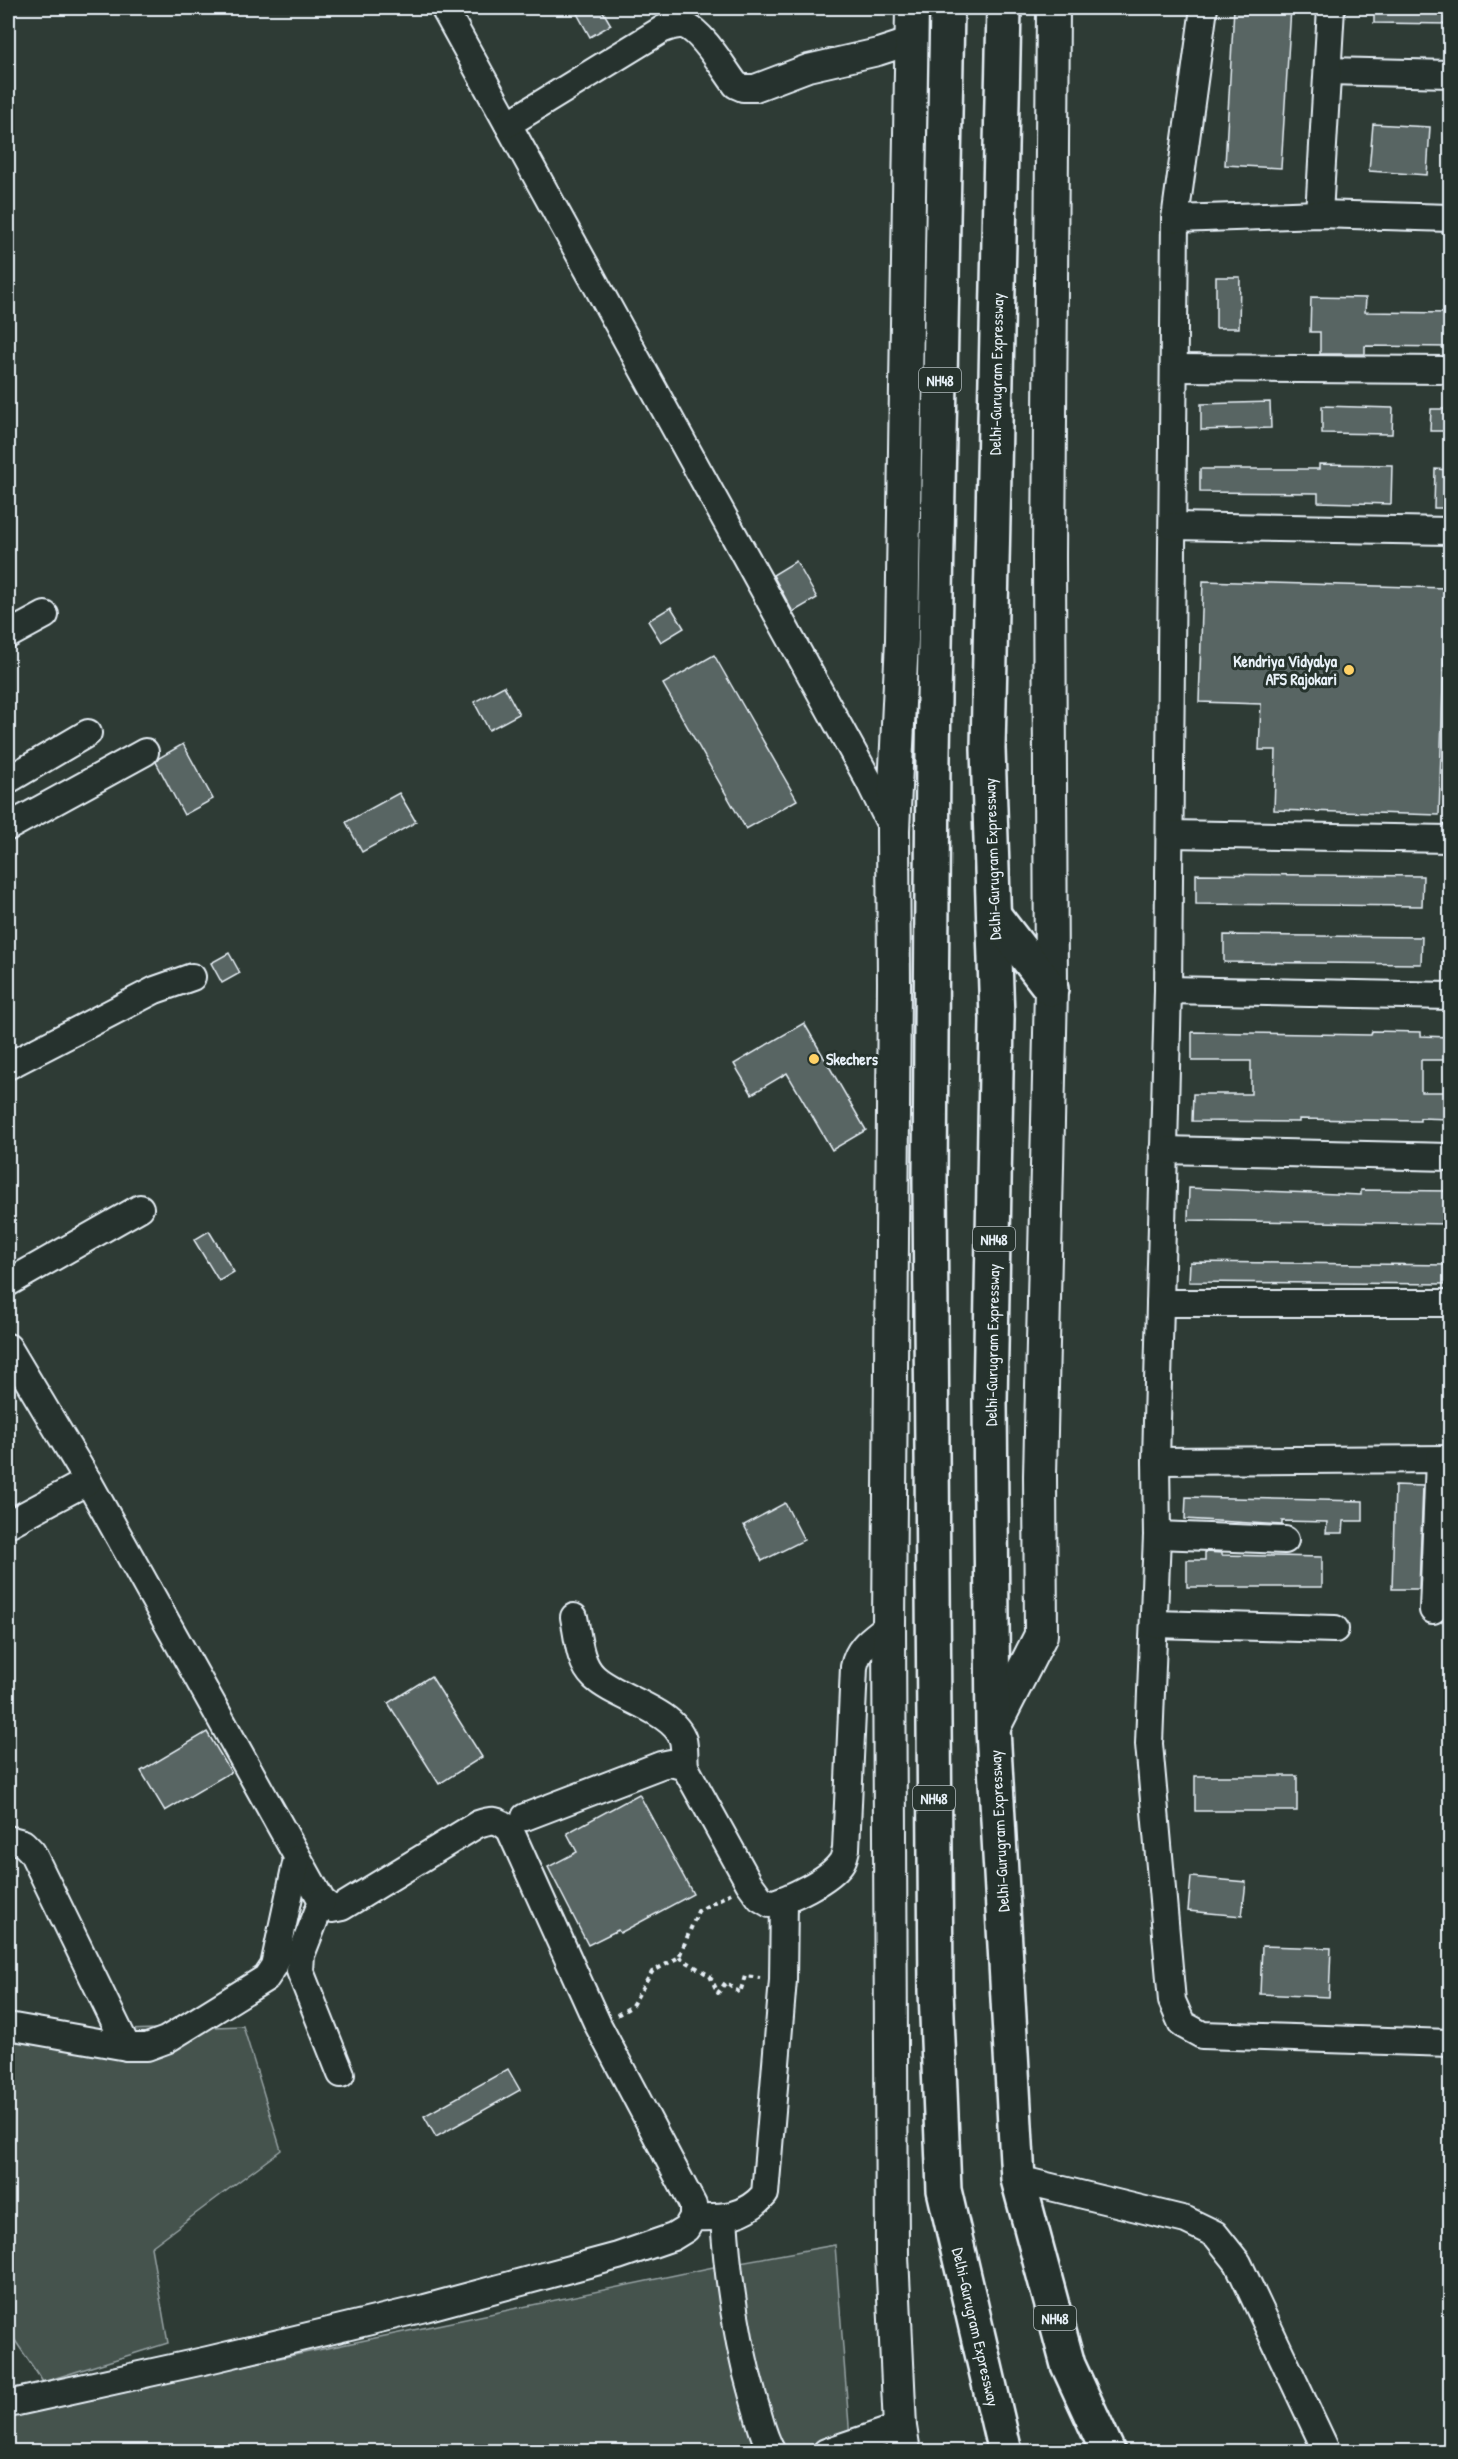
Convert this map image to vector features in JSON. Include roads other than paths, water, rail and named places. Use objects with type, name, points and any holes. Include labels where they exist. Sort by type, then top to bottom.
[{"type":"highway","name":"Delhi-Gurugram Expressway","points":[[947,8],[933,753],[930,1171],[936,1991],[945,2190],[1005,2451]]},
{"type":"highway","name":"Delhi-Gurugram Expressway","points":[[1004,8],[988,749],[997,1019],[990,1402],[993,1730],[1018,2178],[1068,2365],[1108,2451]]},
{"type":"highway","points":[[994,915],[1051,989]]},
{"type":"main road","points":[[902,2439],[892,2255],[889,1625],[893,830],[903,629],[912,8]]},
{"type":"main road","points":[[993,1730],[1041,1635],[1040,1476],[1051,989],[1049,545],[1053,8]]},
{"type":"street","points":[[444,8],[869,781],[893,830]]},
{"type":"street","points":[[1204,8],[1175,219],[1168,990],[1156,1461],[1157,1535],[1149,1744],[1172,2001],[1182,2024],[1202,2035],[1450,2043]]},
{"type":"street","points":[[1319,214],[1331,8]]},
{"type":"street","points":[[507,124],[674,25],[684,25],[696,33],[736,85],[743,88],[755,88],[808,68],[878,52],[912,41]]},
{"type":"street","points":[[1328,70],[1450,74]]},
{"type":"street","points":[[1175,219],[1319,214],[1450,218]]},
{"type":"street","points":[[1174,368],[1450,370]]},
{"type":"street","points":[[1173,526],[1450,531]]},
{"type":"street","points":[[8,635],[45,615]]},
{"type":"street","points":[[8,780],[88,733]]},
{"type":"street","points":[[8,826],[145,752]]},
{"type":"street","points":[[1170,834],[1450,839]]},
{"type":"street","points":[[8,1066],[154,990],[192,977]]},
{"type":"street","points":[[1168,990],[1450,996]]},
{"type":"street","points":[[1163,1150],[1450,1157]]},
{"type":"street","points":[[8,1283],[140,1208]]},
{"type":"street","points":[[1160,1304],[1450,1303]]},
{"type":"street","points":[[8,1347],[88,1481],[322,1900],[332,1909],[342,1907],[478,1824],[499,1820],[510,1830],[597,2025],[693,2205],[693,2217],[686,2229],[673,2237],[618,2256],[425,2308],[8,2404]]},
{"type":"street","points":[[1156,1461],[1445,1460],[1433,1610]]},
{"type":"street","points":[[8,1524],[88,1481]]},
{"type":"street","points":[[1157,1535],[1285,1540]]},
{"type":"street","points":[[574,1617],[582,1660],[593,1677],[668,1720],[678,1730],[684,1742],[684,1767],[749,1883],[760,1898],[770,1904],[784,1900],[822,1879],[842,1862],[846,1849],[856,1656],[861,1648],[889,1625]]},
{"type":"street","points":[[1154,1624],[1335,1629]]},
{"type":"street","points":[[525,1817],[661,1765],[671,1763],[684,1767]]},
{"type":"street","points":[[8,1839],[22,1843],[32,1852],[127,2047]]},
{"type":"street","points":[[8,2026],[127,2047],[147,2047],[166,2040],[266,1978],[274,1966],[297,1858]]},
{"type":"street","points":[[322,1900],[301,1954],[300,1971],[340,2074]]},
{"type":"street","points":[[693,2217],[724,2218],[747,2210],[765,2194],[783,1980],[784,1900]]},
{"type":"street","points":[[1018,2178],[1186,2220],[1215,2234],[1238,2263],[1327,2451]]},
{"type":"street","points":[[724,2218],[728,2274],[737,2332],[753,2398],[766,2441],[772,2451]]},
{"type":"street","points":[[826,2451],[902,2439]]},
{"type":"place","name":"Kendriya Vidyalya AFS Rajokari","points":[[1349,670]]},
{"type":"place","name":"Skechers","points":[[814,1059]]}]
